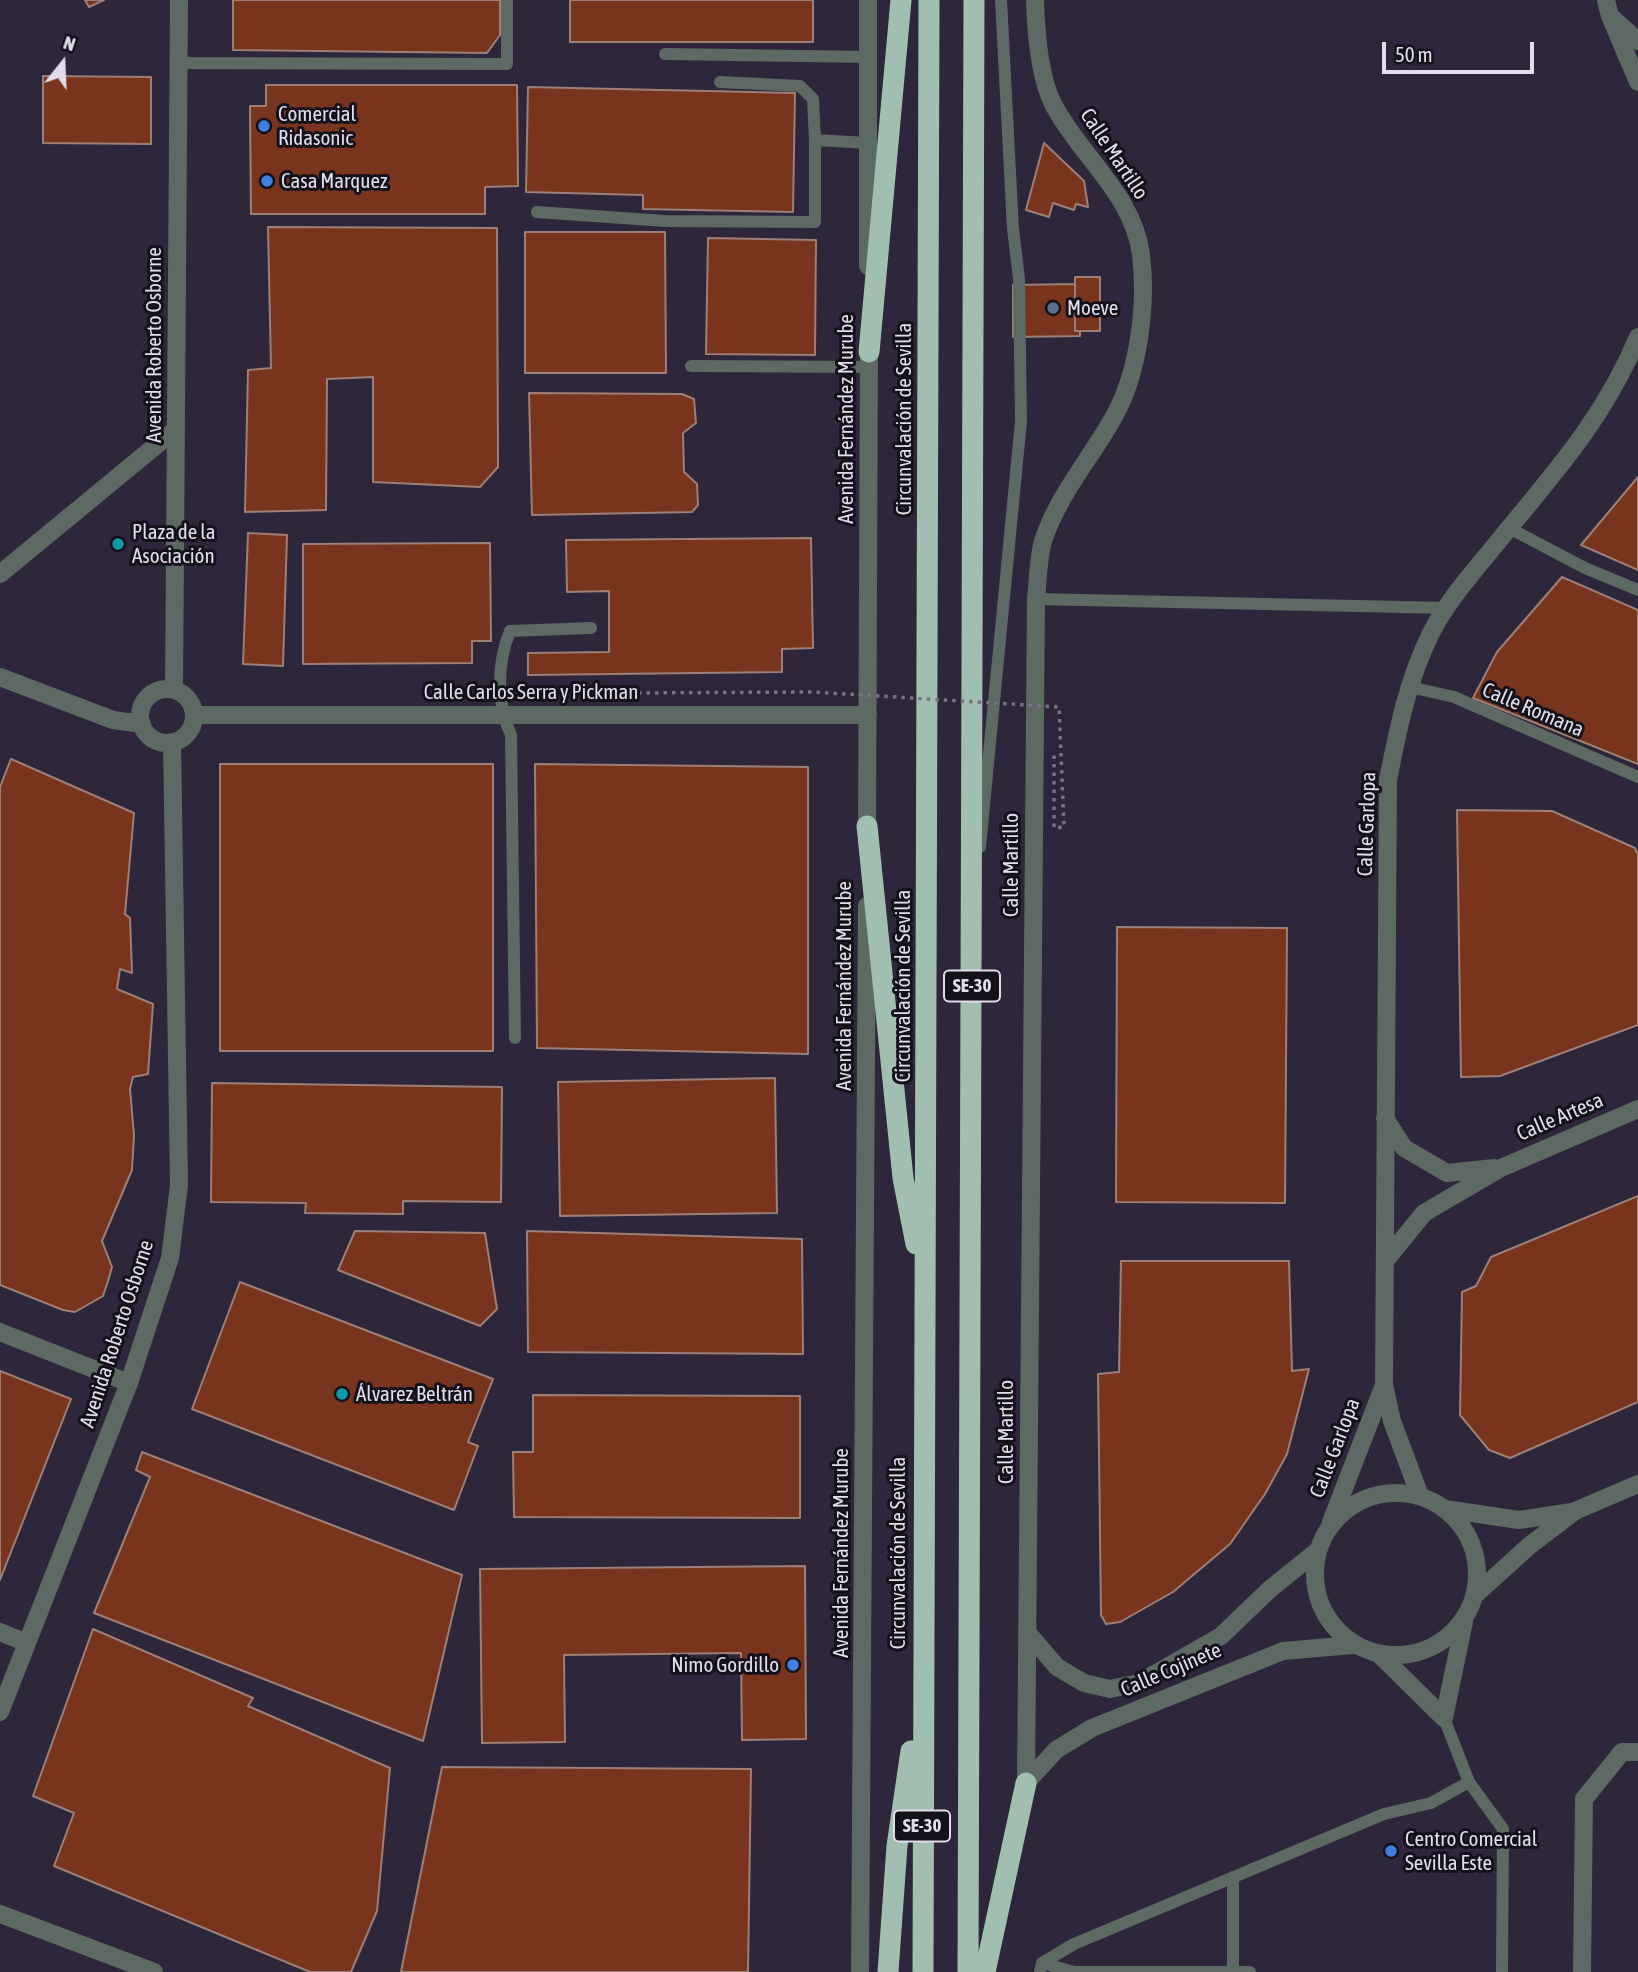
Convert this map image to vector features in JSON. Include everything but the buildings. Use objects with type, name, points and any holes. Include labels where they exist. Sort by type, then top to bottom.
[{"type":"highway","points":[[868,359],[901,0]]},
{"type":"highway","name":"Circunvalación de Sevilla","points":[[923,1972],[929,0]]},
{"type":"highway","name":"SE-30","points":[[968,1972],[974,0]]},
{"type":"highway","points":[[867,826],[903,1178],[925,1291]]},
{"type":"highway","points":[[888,1972],[897,1846],[922,1679]]},
{"type":"highway","points":[[985,1972],[1026,1783]]},
{"type":"street","name":"Avenida Roberto Osborne","points":[[174,690],[179,0]]},
{"type":"street","name":"Avenida Fernández Murube","points":[[860,1972],[869,715],[868,0]]},
{"type":"street","name":"Calle Martillo","points":[[1026,1783],[1036,599],[1043,542],[1068,488],[1117,411],[1135,363],[1140,321],[1141,254],[1126,206],[1052,103],[1036,38],[1035,0]]},
{"type":"street","points":[[1608,8],[1638,41]]},
{"type":"street","points":[[1608,8],[1638,82]]},
{"type":"street","name":"Calle Garlopa","points":[[1420,1496],[1392,1421],[1384,1385],[1388,780],[1402,706],[1432,631],[1509,528],[1585,435],[1619,382],[1636,348]]},
{"type":"street","points":[[0,574],[176,429]]},
{"type":"street","points":[[0,677],[113,720],[142,724],[158,740],[172,742],[186,735],[194,715],[188,699],[174,690],[166,689],[151,695],[142,708],[142,724]]},
{"type":"street","name":"Calle Carlos Serra y Pickman","points":[[194,715],[869,715]]},
{"type":"street","name":"Avenida Roberto Osborne","points":[[0,1712],[129,1383],[170,1258],[179,1185],[172,742]]},
{"type":"street","name":"Calle Artesa","points":[[1385,1261],[1424,1213],[1501,1168],[1638,1109]]},
{"type":"street","name":"Calle Artesa","points":[[1385,1118],[1404,1148],[1447,1173],[1501,1168]]},
{"type":"street","points":[[0,1332],[129,1383]]},
{"type":"street","name":"Calle Garlopa","points":[[1329,1527],[1384,1385]]},
{"type":"street","points":[[1465,1620],[1437,1646],[1410,1656],[1380,1655],[1353,1645],[1332,1626],[1318,1601],[1314,1581],[1317,1552],[1329,1527],[1349,1507],[1375,1495],[1391,1493],[1420,1496],[1445,1509],[1519,1520],[1575,1511],[1638,1484]]},
{"type":"street","points":[[1444,1718],[1465,1620],[1476,1594],[1478,1566],[1470,1538],[1445,1509]]},
{"type":"street","points":[[1476,1594],[1575,1511]]},
{"type":"street","name":"Calle Cojinete","points":[[1027,1632],[1057,1667],[1084,1683],[1110,1689],[1139,1683],[1222,1636],[1270,1589],[1317,1552]]},
{"type":"street","points":[[0,1632],[27,1643]]},
{"type":"street","name":"Calle Cojinete","points":[[1026,1783],[1056,1750],[1092,1728],[1144,1706],[1283,1651],[1353,1645]]},
{"type":"street","points":[[1380,1655],[1444,1718]]},
{"type":"street","points":[[1582,1972],[1584,1799],[1622,1752],[1638,1752]]},
{"type":"street","points":[[0,1914],[154,1972]]},
{"type":"lane","points":[[179,63],[507,64],[507,0]]},
{"type":"lane","points":[[972,916],[989,773],[1021,421],[1019,279],[1013,229],[1001,0]]},
{"type":"lane","points":[[665,54],[868,57]]},
{"type":"lane","points":[[537,212],[665,221],[815,222],[813,99],[800,86],[720,82]]},
{"type":"lane","points":[[815,140],[868,143]]},
{"type":"lane","points":[[691,366],[868,359]]},
{"type":"lane","points":[[1509,528],[1585,568],[1638,590]]},
{"type":"lane","points":[[1036,599],[1448,608]]},
{"type":"lane","points":[[515,1038],[510,735],[501,715],[501,654],[510,631],[592,628]]},
{"type":"lane","name":"Calle Romana","points":[[1409,687],[1454,697],[1638,777]]},
{"type":"lane","points":[[1444,1718],[1469,1782],[1503,1829],[1502,1972]]},
{"type":"lane","points":[[1041,1968],[1074,1944],[1384,1814],[1431,1803],[1469,1782]]},
{"type":"lane","points":[[1233,1877],[1233,1972]]},
{"type":"lane","points":[[1041,1968],[1074,1972],[1250,1972]]},
{"type":"path","points":[[501,692],[813,692],[1059,707],[1064,827],[1054,828],[1054,753]]},
{"type":"place","name":"Comercial Ridasonic","points":[[264,126]]},
{"type":"place","name":"Casa Marquez","points":[[267,181]]},
{"type":"place","name":"Moeve","points":[[1053,308]]},
{"type":"place","name":"Plaza de la Asociación","points":[[118,544]]},
{"type":"place","name":"Álvarez Beltrán","points":[[342,1394]]},
{"type":"place","name":"Nimo Gordillo","points":[[793,1665]]},
{"type":"place","name":"Centro Comercial Sevilla Este","points":[[1391,1851]]}]
